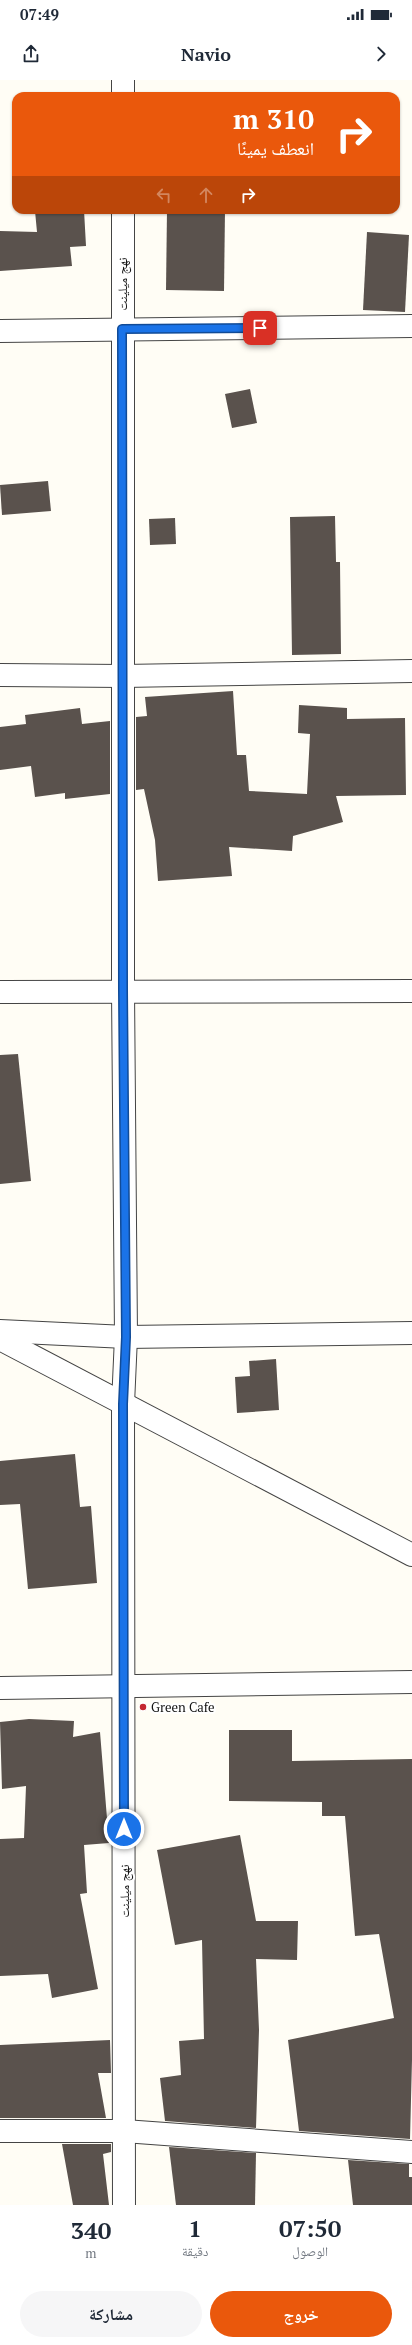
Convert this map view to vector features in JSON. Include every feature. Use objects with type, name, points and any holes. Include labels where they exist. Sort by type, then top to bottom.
[{"type":"street","points":[[123,80],[123,92]]},
{"type":"street","name":"نهج ميلينت","points":[[123,214],[122,676],[126,1337],[123,1404],[124,2205]]},
{"type":"street","points":[[0,331],[412,326]]},
{"type":"street","points":[[0,675],[122,676],[412,671]]},
{"type":"street","points":[[0,992],[123,990],[412,991]]},
{"type":"street","points":[[0,1331],[126,1337],[412,1333]]},
{"type":"street","points":[[0,1339],[412,1555]]},
{"type":"street","points":[[0,1688],[412,1682]]},
{"type":"street","points":[[0,2131],[124,2131],[412,2152]]},
{"type":"building","points":[[35,214],[84,214],[86,246],[70,247],[72,266],[0,271],[0,231],[37,232]]},
{"type":"building","points":[[167,214],[225,214],[224,291],[166,290]]},
{"type":"building","points":[[367,232],[409,235],[405,312],[363,310]]},
{"type":"building","points":[[250,389],[257,423],[232,428],[225,394]]},
{"type":"building","points":[[48,481],[51,511],[2,515],[0,485]]},
{"type":"building","points":[[335,516],[336,562],[340,562],[341,654],[292,655],[290,517]]},
{"type":"building","points":[[175,518],[176,544],[150,545],[149,519]]},
{"type":"building","points":[[233,691],[237,755],[246,755],[249,791],[307,794],[310,734],[298,733],[299,705],[347,708],[347,719],[405,718],[406,795],[336,796],[343,822],[293,836],[292,851],[229,847],[232,876],[158,881],[155,840],[144,789],[136,790],[136,717],[147,716],[145,697]]},
{"type":"building","points":[[80,708],[82,724],[110,721],[110,794],[65,799],[65,793],[35,797],[31,766],[0,770],[0,727],[26,724],[25,715]]},
{"type":"building","points":[[18,1054],[31,1181],[0,1184],[0,1055]]},
{"type":"building","points":[[276,1359],[279,1410],[237,1413],[235,1377],[250,1376],[249,1361]]},
{"type":"building","points":[[75,1454],[80,1507],[91,1506],[97,1583],[28,1589],[20,1504],[0,1505],[0,1461]]},
{"type":"building","points":[[29,1719],[74,1721],[73,1737],[100,1732],[109,1843],[84,1845],[87,1893],[80,1894],[98,1989],[52,1998],[48,1974],[0,1976],[0,1839],[24,1838],[26,1786],[2,1789],[0,1722]]},
{"type":"building","points":[[229,1730],[292,1730],[292,1761],[412,1759],[412,2060],[410,2139],[299,2131],[288,2040],[394,2018],[379,1934],[355,1936],[345,1816],[322,1816],[322,1802],[229,1801]]},
{"type":"building","points":[[240,1835],[256,1921],[298,1921],[297,1960],[256,1959],[259,2030],[256,2128],[165,2121],[160,2078],[181,2075],[179,2041],[204,2039],[202,1940],[175,1945],[157,1850]]},
{"type":"building","points":[[110,2040],[111,2073],[98,2073],[106,2118],[0,2118],[0,2045]]},
{"type":"building","points":[[62,2144],[111,2144],[111,2152],[103,2154],[109,2205],[73,2205]]},
{"type":"building","points":[[169,2147],[256,2153],[255,2205],[176,2205]]},
{"type":"building","points":[[348,2160],[409,2164],[409,2177],[412,2177],[412,2205],[353,2205]]},
{"type":"place","name":"Green Cafe","points":[[143,1707]]},
{"type":"route","points":[[124,1829],[123,1404],[126,1337],[123,990],[122,329],[260,328]]}]
